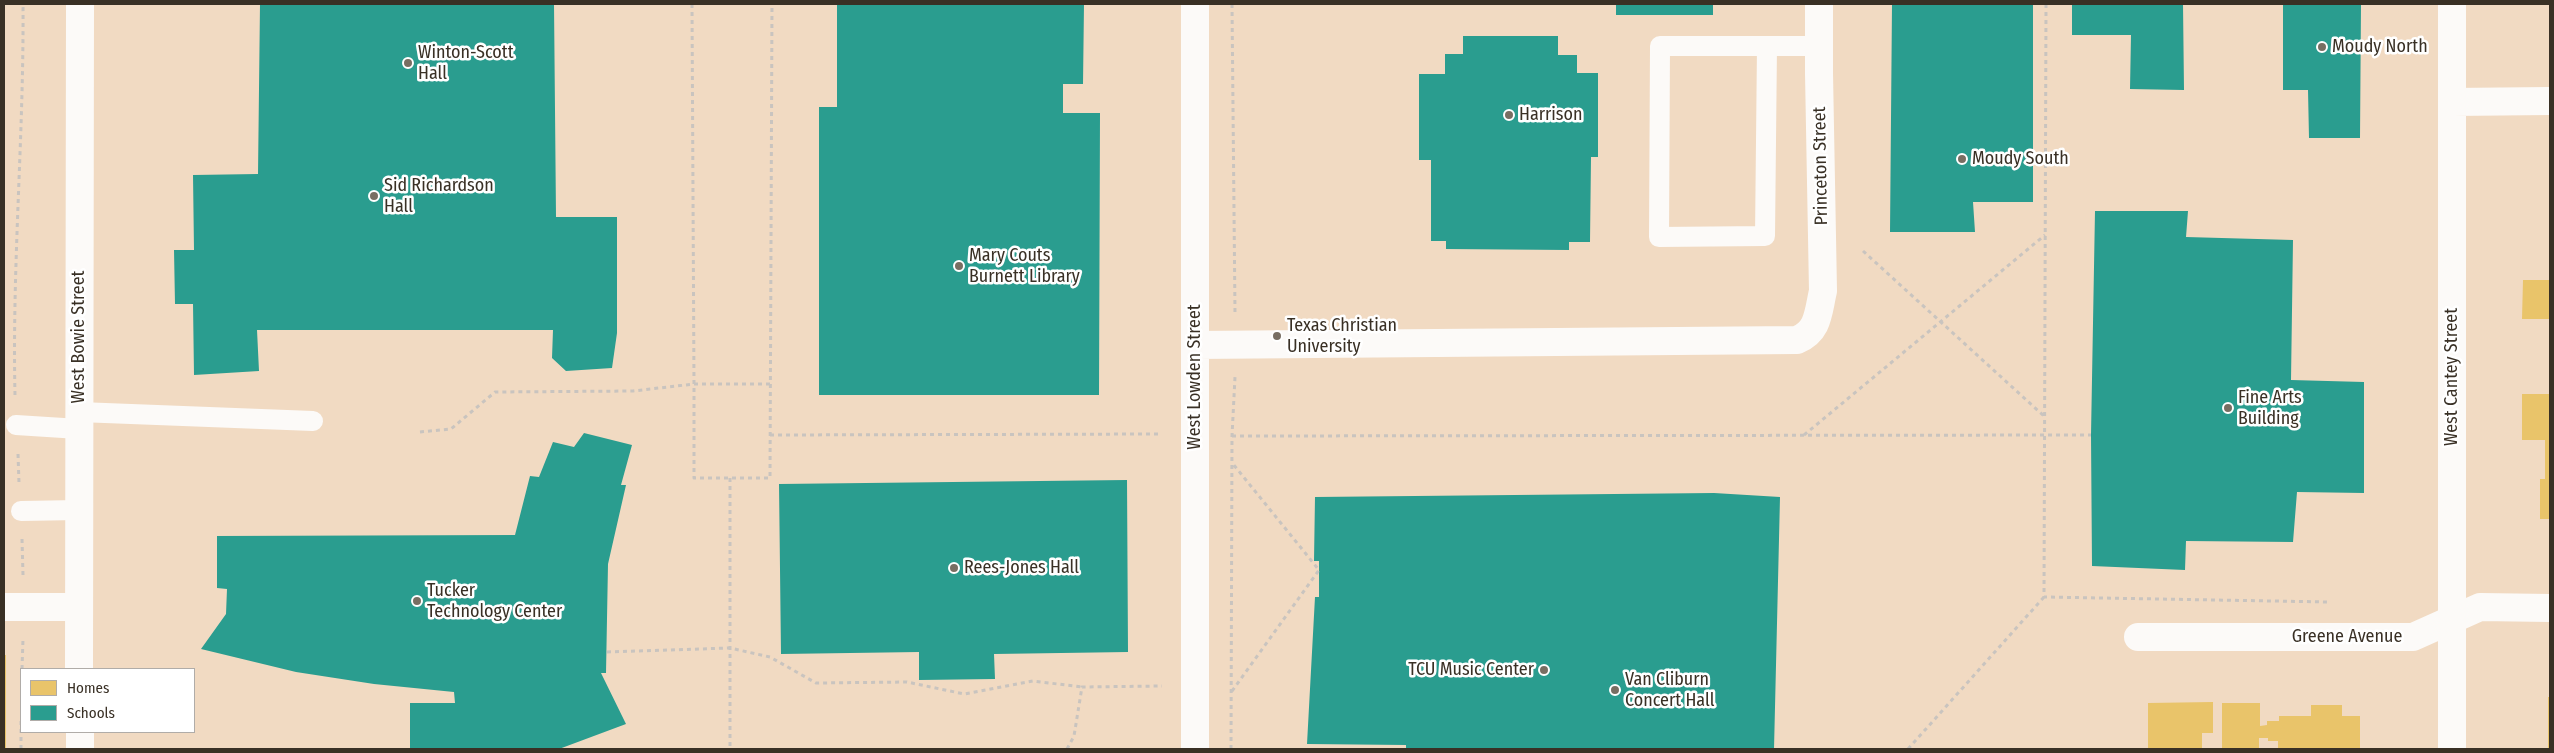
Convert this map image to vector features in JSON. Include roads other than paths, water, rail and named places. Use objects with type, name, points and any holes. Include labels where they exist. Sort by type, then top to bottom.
[{"type":"street","name":"West Bowie Street","points":[[79,668],[80,4]]},
{"type":"street","name":"West Lowden Street","points":[[1194,4],[1194,749]]},
{"type":"street","name":"Princeton Street","points":[[1195,345],[1797,340],[1808,336],[1815,326],[1823,291],[1820,4]]},
{"type":"street","name":"West Cantey Street","points":[[2452,4],[2452,749]]},
{"type":"street","points":[[2452,102],[2550,101]]},
{"type":"street","points":[[14,607],[78,608]]},
{"type":"street","name":"Greene Avenue","points":[[2138,637],[2413,637],[2480,608],[2550,608]]},
{"type":"street","points":[[80,733],[80,749]]},
{"type":"lane","points":[[1767,46],[1765,236],[1659,237],[1660,46],[1767,46],[1819,46]]},
{"type":"lane","points":[[16,425],[78,421],[313,421]]},
{"type":"lane","points":[[21,511],[78,510]]},
{"type":"place","name":"Moudy North","points":[[2322,47]]},
{"type":"place","name":"Winton-Scott Hall","points":[[408,63]]},
{"type":"place","name":"Harrison","points":[[1509,115]]},
{"type":"place","name":"Moudy South","points":[[1962,159]]},
{"type":"place","name":"Sid Richardson Hall","points":[[374,196]]},
{"type":"place","name":"Mary Couts Burnett Library","points":[[959,266]]},
{"type":"place","name":"Texas Christian University","points":[[1277,336]]},
{"type":"place","name":"Fine Arts Building","points":[[2228,408]]},
{"type":"place","name":"Rees-Jones Hall","points":[[954,568]]},
{"type":"place","name":"Tucker Technology Center","points":[[417,601]]},
{"type":"place","name":"TCU Music Center","points":[[1544,670]]},
{"type":"place","name":"Van Cliburn Concert Hall","points":[[1615,690]]}]
